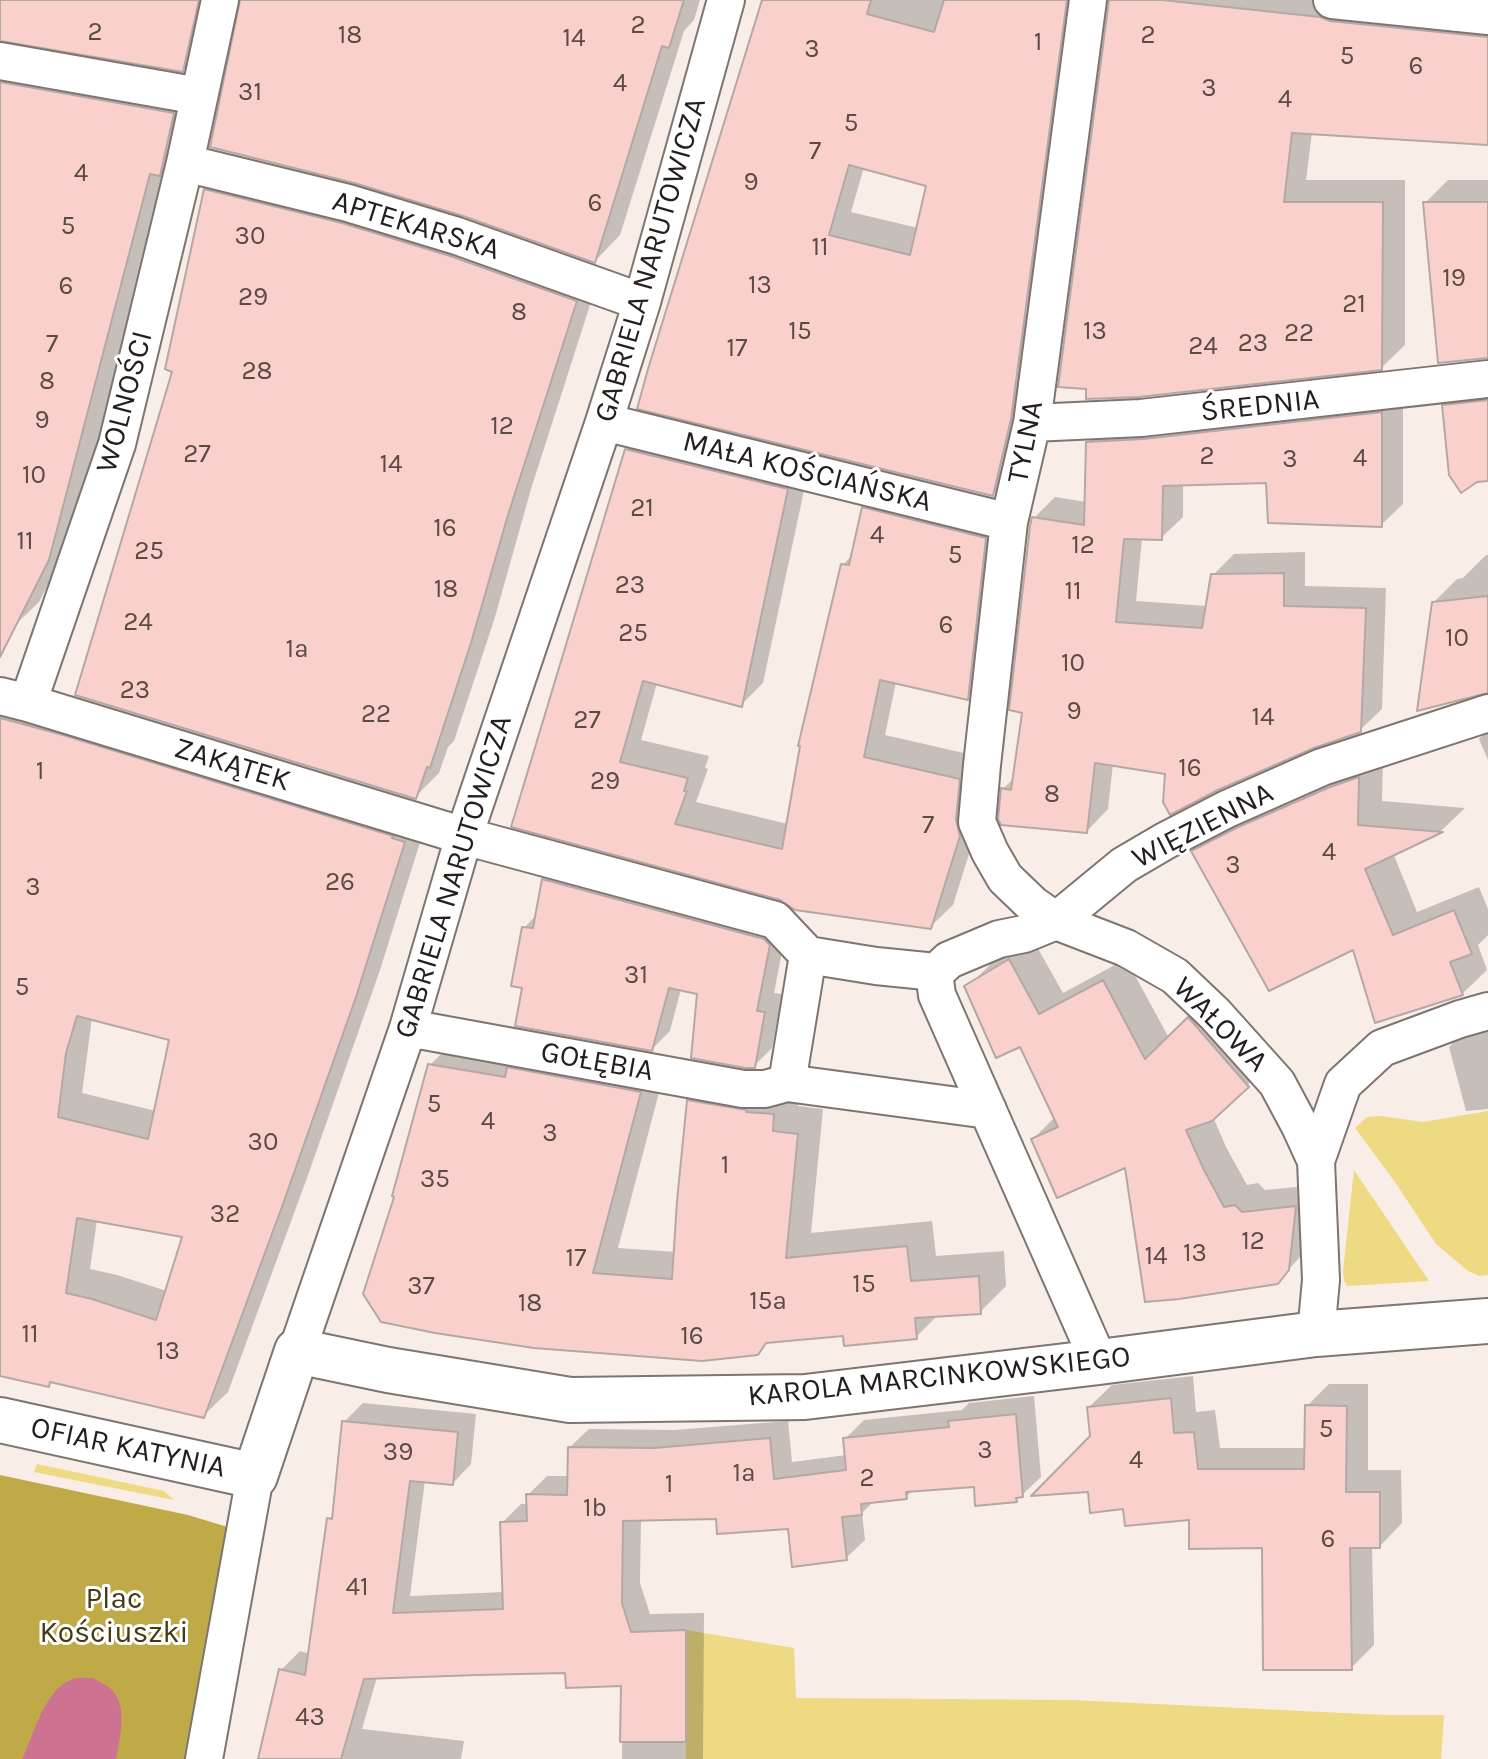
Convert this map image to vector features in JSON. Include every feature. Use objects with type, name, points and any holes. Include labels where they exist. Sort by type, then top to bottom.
[{"type":"street","name":"WOLNOŚCI","points":[[14,700],[117,444],[185,163],[220,0]]},
{"type":"street","name":"GABRIELA NARUTOWICZA","points":[[204,1759],[255,1476],[408,1028],[464,836],[604,422],[642,302],[726,0]]},
{"type":"street","name":"TYLNA","points":[[1005,878],[977,822],[988,704],[1009,522],[1032,423],[1088,0]]},
{"type":"street","points":[[1332,0],[1488,16]]},
{"type":"street","points":[[0,61],[199,96]]},
{"type":"street","name":"APTEKARSKA","points":[[185,163],[389,215],[642,302]]},
{"type":"street","name":"ŚREDNIA","points":[[1032,423],[1141,418],[1488,379]]},
{"type":"street","name":"MAŁA KOŚCIAŃSKA","points":[[604,422],[1009,522]]},
{"type":"street","name":"ZAKĄTEK","points":[[14,700],[464,836],[775,920],[808,955]]},
{"type":"street","name":"WIĘZIENNA","points":[[936,972],[949,960],[999,939],[1024,934],[1056,921],[1124,865],[1227,809],[1322,767],[1488,713]]},
{"type":"street","name":"WAŁOWA","points":[[1005,878],[1032,904],[1056,921],[1126,948],[1175,976],[1215,1014],[1277,1083],[1316,1161]]},
{"type":"street","points":[[787,1083],[808,955],[936,972],[937,995],[1099,1362]]},
{"type":"street","name":"WAŁOWA","points":[[1316,1334],[1321,1280],[1316,1161],[1343,1084],[1382,1048],[1488,1011]]},
{"type":"street","name":"GOŁĘBIA","points":[[408,1028],[743,1089],[765,1089],[787,1083],[988,1110]]},
{"type":"street","name":"KAROLA MARCINKOWSKIEGO","points":[[297,1351],[388,1370],[570,1400],[805,1397],[1316,1334],[1488,1321]]},
{"type":"street","name":"OFIAR KATYNIA","points":[[0,1420],[255,1476]]},
{"type":"shaded area","points":[[1488,1111],[1488,1275],[1479,1276],[1468,1271],[1436,1244],[1355,1128],[1367,1117],[1423,1122]]},
{"type":"shaded area","points":[[1354,1170],[1429,1281],[1347,1286],[1343,1271]]},
{"type":"shaded area","points":[[37,1464],[164,1491],[174,1500],[34,1472]]},
{"type":"shaded area","points":[[686,1630],[794,1648],[796,1698],[1073,1700],[1384,1715],[1444,1715],[1441,1759],[686,1759]]},
{"type":"shaded area","points":[[92,1678],[110,1688],[120,1703],[122,1722],[116,1759],[22,1759],[54,1692],[73,1679]]},
{"type":"green space","name":"Plac Kościuszki","points":[[0,1475],[188,1515],[244,1532],[204,1759],[0,1759]]},
{"type":"building","points":[[0,0],[199,0],[183,72],[0,41]]},
{"type":"building","points":[[240,0],[684,0],[669,48],[662,46],[595,263],[463,216],[354,183],[210,147]]},
{"type":"building","points":[[762,0],[871,0],[867,14],[934,32],[944,0],[1067,0],[1011,419],[993,496],[637,409]],"holes":[[[849,165],[926,186],[910,255],[829,235]]]},
{"type":"building","points":[[1109,0],[1162,0],[1488,37],[1488,145],[1292,133],[1284,202],[1383,202],[1382,370],[1139,397],[1086,399],[1086,389],[1058,387]]},
{"type":"building","points":[[0,82],[174,113],[160,176],[150,174],[49,560],[0,657]]},
{"type":"building","points":[[204,189],[342,223],[450,256],[577,301],[508,515],[471,643],[430,768],[427,767],[416,799],[75,695],[172,372],[165,369]]},
{"type":"building","points":[[1423,202],[1488,202],[1488,358],[1438,363]]},
{"type":"building","points":[[1488,400],[1488,481],[1477,482],[1461,493],[1449,475],[1442,405]]},
{"type":"building","points":[[1382,412],[1382,527],[1268,523],[1266,483],[1163,486],[1162,540],[1124,539],[1116,622],[1202,628],[1211,574],[1284,573],[1284,606],[1366,608],[1361,732],[1314,748],[1218,790],[1170,815],[1163,802],[1165,774],[1095,763],[1087,833],[1001,825],[998,819],[1001,788],[1011,790],[1022,713],[1009,710],[1030,526],[1032,517],[1084,525],[1086,442],[1143,439]]},
{"type":"building","points":[[625,449],[788,489],[742,707],[643,681],[620,762],[688,778],[684,791],[687,791],[675,824],[782,849],[798,746],[841,564],[849,565],[862,507],[986,538],[968,700],[880,680],[864,757],[960,779],[956,820],[960,836],[931,929],[795,910],[780,900],[511,827]]},
{"type":"building","points":[[1488,596],[1488,693],[1417,711],[1432,602]]},
{"type":"building","points":[[0,718],[405,842],[356,997],[204,1418],[50,1382],[49,1387],[0,1376]],"holes":[[[77,1016],[169,1040],[148,1139],[58,1117],[66,1053]],[[77,1218],[182,1237],[156,1320],[66,1293]]]},
{"type":"building","points":[[1359,777],[1358,825],[1443,832],[1365,869],[1393,935],[1454,910],[1472,954],[1450,962],[1463,995],[1375,1023],[1353,950],[1269,991],[1191,851],[1236,828]]},
{"type":"building","points":[[542,879],[764,939],[770,945],[757,1011],[765,1012],[755,1068],[691,1058],[697,994],[669,988],[652,1051],[515,1026],[522,988],[511,986],[522,927],[533,928]]},
{"type":"building","points":[[1009,959],[1039,1014],[1103,980],[1145,1059],[1188,1017],[1249,1087],[1212,1121],[1186,1130],[1224,1207],[1235,1205],[1242,1212],[1296,1206],[1289,1270],[1278,1284],[1145,1302],[1125,1168],[1057,1198],[1031,1139],[1058,1127],[1020,1047],[996,1058],[964,986]]},
{"type":"building","points":[[428,1064],[505,1077],[507,1067],[641,1092],[593,1273],[672,1279],[687,1100],[746,1112],[774,1114],[773,1131],[798,1134],[786,1258],[907,1246],[911,1281],[979,1276],[981,1314],[915,1318],[917,1339],[844,1346],[843,1336],[766,1343],[758,1355],[702,1361],[534,1348],[381,1322],[363,1294],[394,1197]]},
{"type":"building","points":[[1171,1398],[1174,1433],[1194,1432],[1198,1469],[1304,1469],[1305,1405],[1347,1406],[1346,1492],[1380,1492],[1380,1548],[1350,1548],[1352,1670],[1263,1670],[1262,1548],[1189,1549],[1189,1520],[1125,1526],[1123,1509],[1090,1513],[1088,1492],[1031,1496],[1090,1436],[1087,1407]]},
{"type":"building","points":[[1016,1414],[1023,1497],[1016,1498],[1017,1502],[975,1506],[974,1487],[906,1492],[907,1499],[861,1504],[862,1515],[842,1517],[847,1560],[792,1567],[788,1529],[717,1534],[716,1519],[623,1521],[622,1603],[631,1632],[686,1630],[686,1742],[620,1742],[621,1686],[566,1688],[565,1673],[364,1679],[341,1759],[258,1759],[279,1669],[305,1675],[327,1518],[332,1519],[342,1421],[458,1432],[453,1485],[410,1481],[393,1613],[503,1609],[500,1522],[527,1521],[526,1494],[567,1495],[568,1447],[654,1448],[770,1438],[774,1479],[846,1470],[843,1438],[949,1427],[948,1421]]}]
